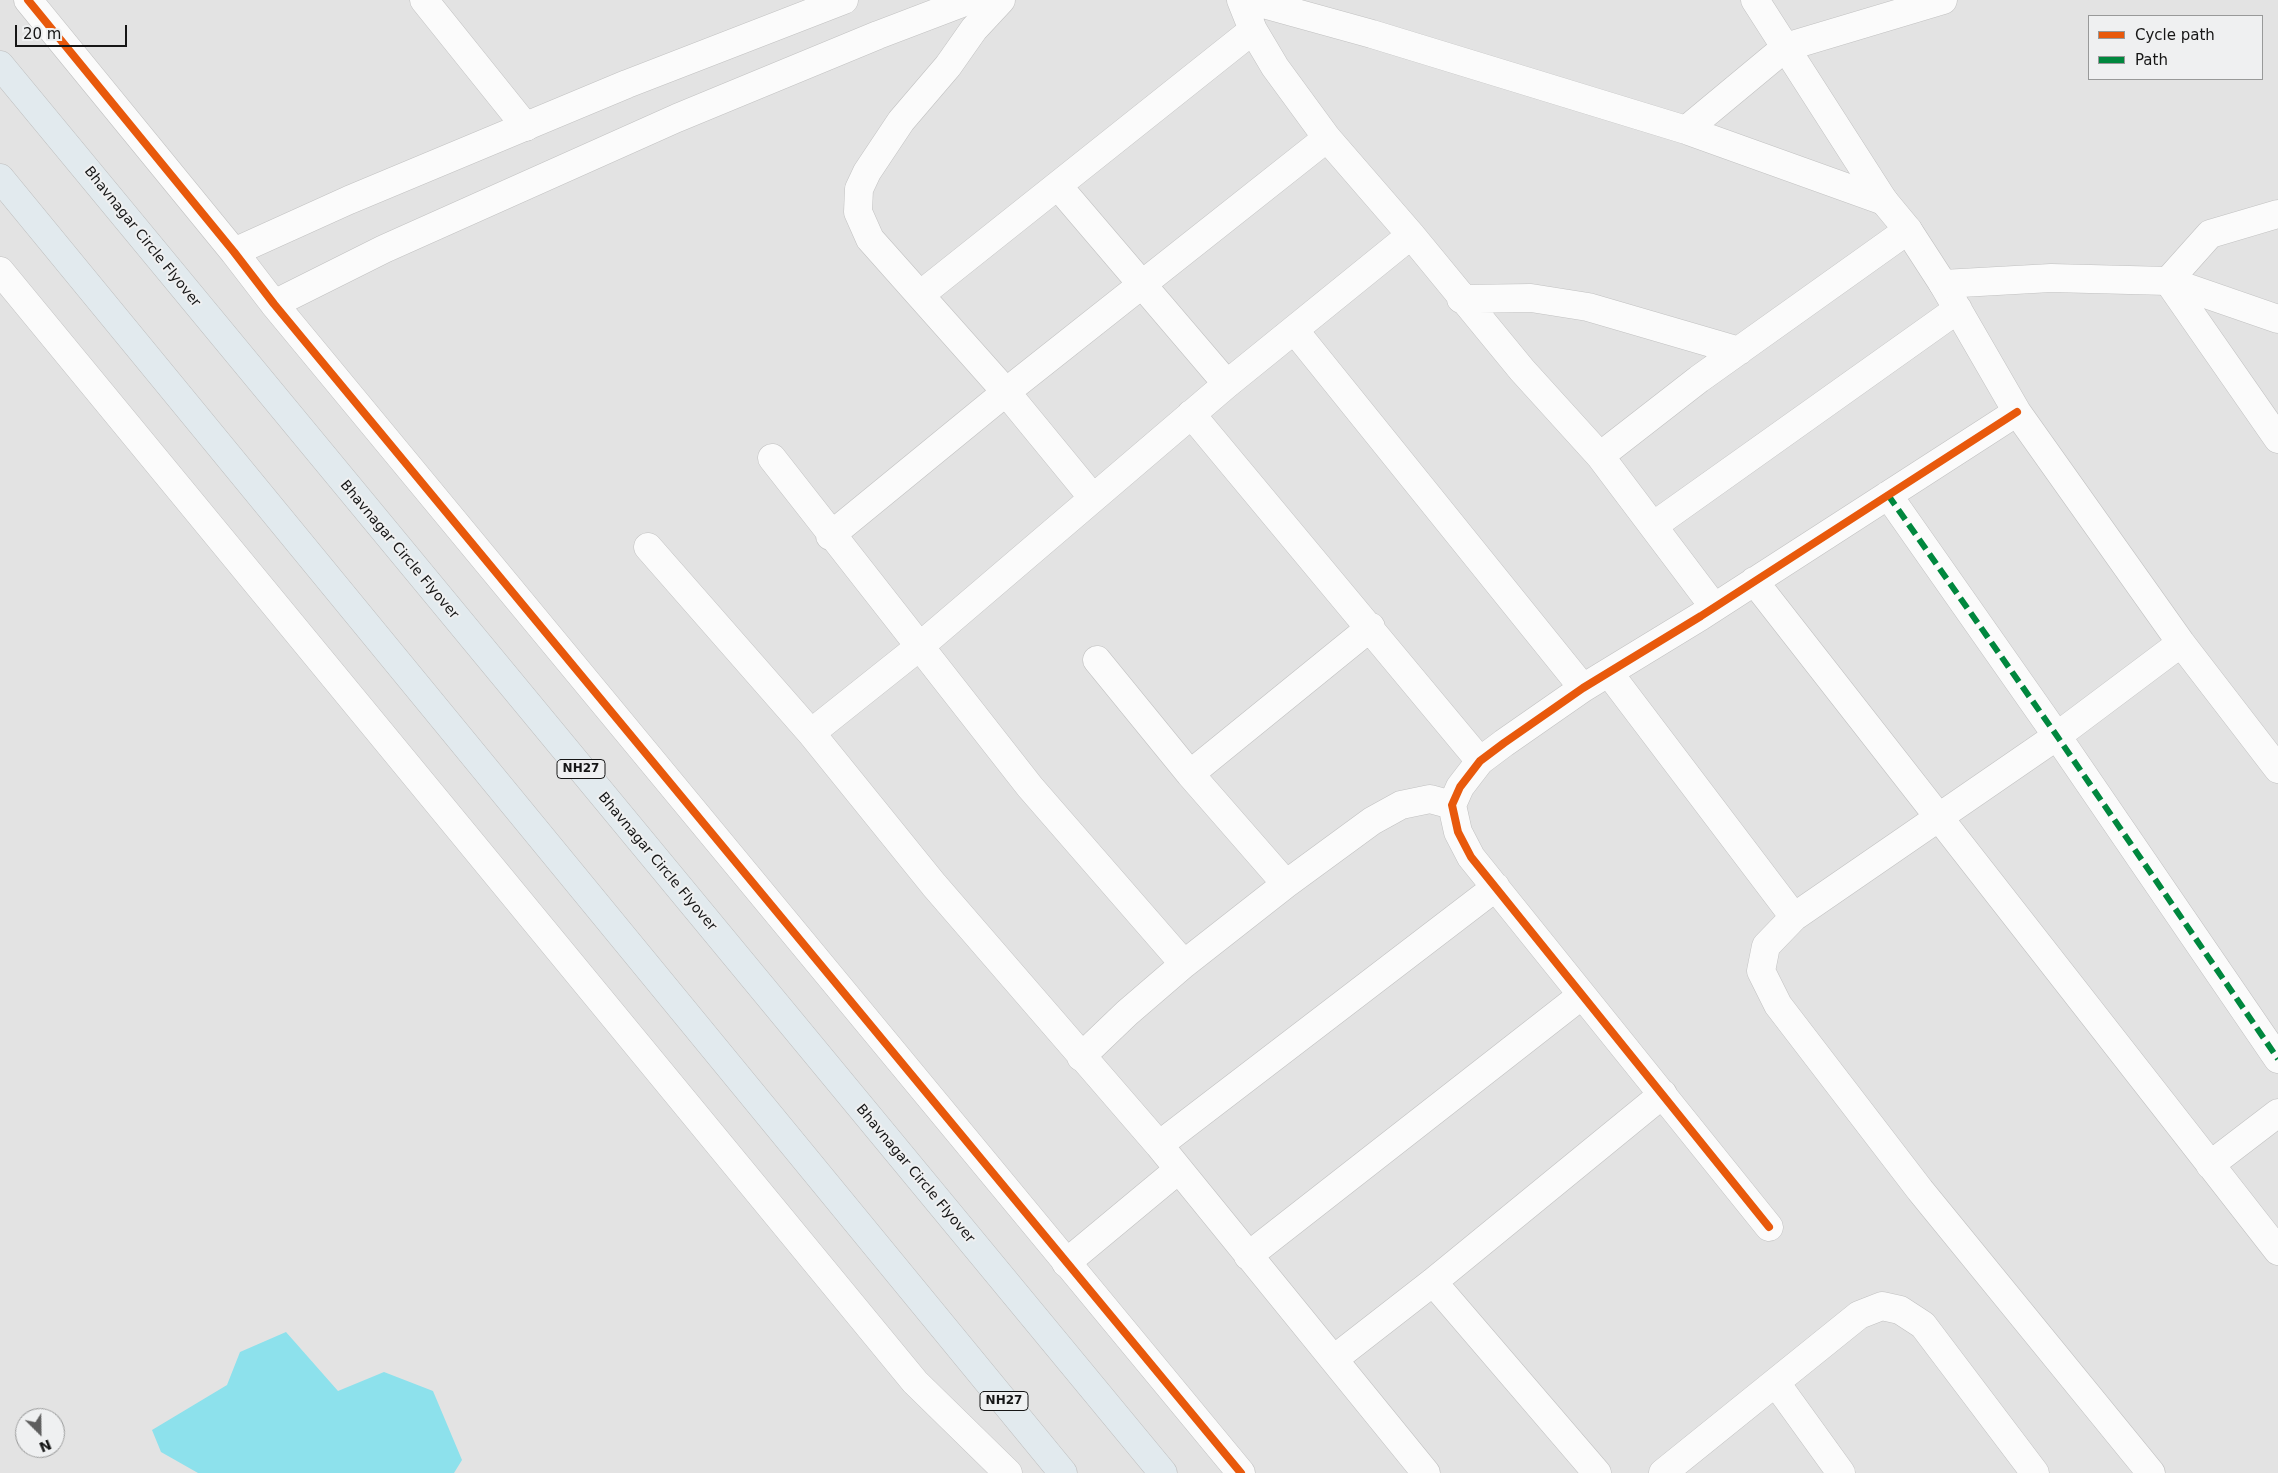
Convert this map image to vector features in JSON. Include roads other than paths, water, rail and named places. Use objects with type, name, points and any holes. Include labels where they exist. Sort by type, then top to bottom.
[{"type":"highway","name":"Bhavnagar Circle Flyover","points":[[0,65],[1163,1473]]},
{"type":"highway","name":"NH27","points":[[0,178],[1063,1473]]},
{"type":"street","points":[[28,0],[234,252],[274,304],[1241,1473]]},
{"type":"street","points":[[424,0],[526,127]]},
{"type":"street","points":[[234,252],[349,200],[627,84],[844,0]]},
{"type":"street","points":[[274,304],[384,249],[668,122],[878,35],[970,0]]},
{"type":"street","points":[[1001,0],[974,30],[948,66],[901,121],[867,172],[859,189],[858,212],[870,239],[1006,392],[1093,498]]},
{"type":"street","points":[[1241,0],[1253,30],[1275,67],[1327,138],[1411,236],[1461,299],[1600,456],[1714,607]]},
{"type":"street","points":[[1248,0],[1372,34],[1686,130],[1884,201]]},
{"type":"street","points":[[1754,0],[1884,201],[1908,230],[1943,284],[2017,412],[2181,643],[2278,769]]},
{"type":"street","points":[[1686,130],[1786,47],[1944,0]]},
{"type":"street","points":[[920,296],[1253,30]]},
{"type":"street","points":[[830,536],[1006,392],[1327,138]]},
{"type":"street","points":[[1058,186],[1227,384]]},
{"type":"street","points":[[2168,281],[2210,234],[2278,214]]},
{"type":"street","points":[[1600,456],[1739,350],[1908,230]]},
{"type":"street","points":[[811,733],[919,647],[1227,384],[1411,236]]},
{"type":"street","points":[[0,271],[916,1382],[1008,1473]]},
{"type":"street","points":[[1943,284],[2051,278],[2168,281],[2278,320]]},
{"type":"street","points":[[2168,281],[2278,439]]},
{"type":"street","points":[[1461,299],[1531,298],[1588,307],[1739,350]]},
{"type":"street","points":[[1653,526],[1958,310]]},
{"type":"street","points":[[1295,331],[1583,688]]},
{"type":"street","points":[[1769,1227],[1471,857],[1458,832],[1452,805],[1460,787],[1480,761],[1583,688],[1714,607],[2017,412]]},
{"type":"street","points":[[1191,414],[1371,627],[1480,761]]},
{"type":"street","points":[[772,458],[830,536],[1030,787],[1184,964]]},
{"type":"street","points":[[1888,495],[2057,736],[2278,1059]]},
{"type":"street","points":[[648,547],[811,733],[934,885],[1159,1146],[1426,1473]]},
{"type":"street","points":[[1754,581],[1938,820],[2278,1251]]},
{"type":"street","points":[[1190,774],[1371,627]]},
{"type":"street","points":[[2151,1473],[1920,1190],[1778,1005],[1761,971],[1766,946],[1794,917],[1938,820],[2057,736],[2181,643]]},
{"type":"street","points":[[1097,660],[1190,774],[1286,884]]},
{"type":"street","points":[[1609,672],[1794,917]]},
{"type":"street","points":[[1081,1057],[1127,1013],[1184,964],[1286,884],[1372,821],[1401,805],[1430,800],[1452,805]]},
{"type":"street","points":[[1159,1146],[1496,887]]},
{"type":"street","points":[[1248,1256],[1582,995]]},
{"type":"street","points":[[1334,1359],[1433,1282],[1663,1094]]},
{"type":"street","points":[[2210,1165],[2278,1113]]},
{"type":"street","points":[[1066,1263],[1178,1170]]},
{"type":"street","points":[[1433,1282],[1597,1473]]},
{"type":"street","points":[[1663,1473],[1859,1315],[1882,1306],[1900,1310],[1923,1325],[2035,1473]]},
{"type":"street","points":[[1776,1382],[1841,1473]]},
{"type":"water","points":[[286,1332],[338,1391],[384,1372],[433,1391],[462,1460],[454,1473],[198,1473],[161,1452],[152,1430],[227,1385],[240,1352]]}]
